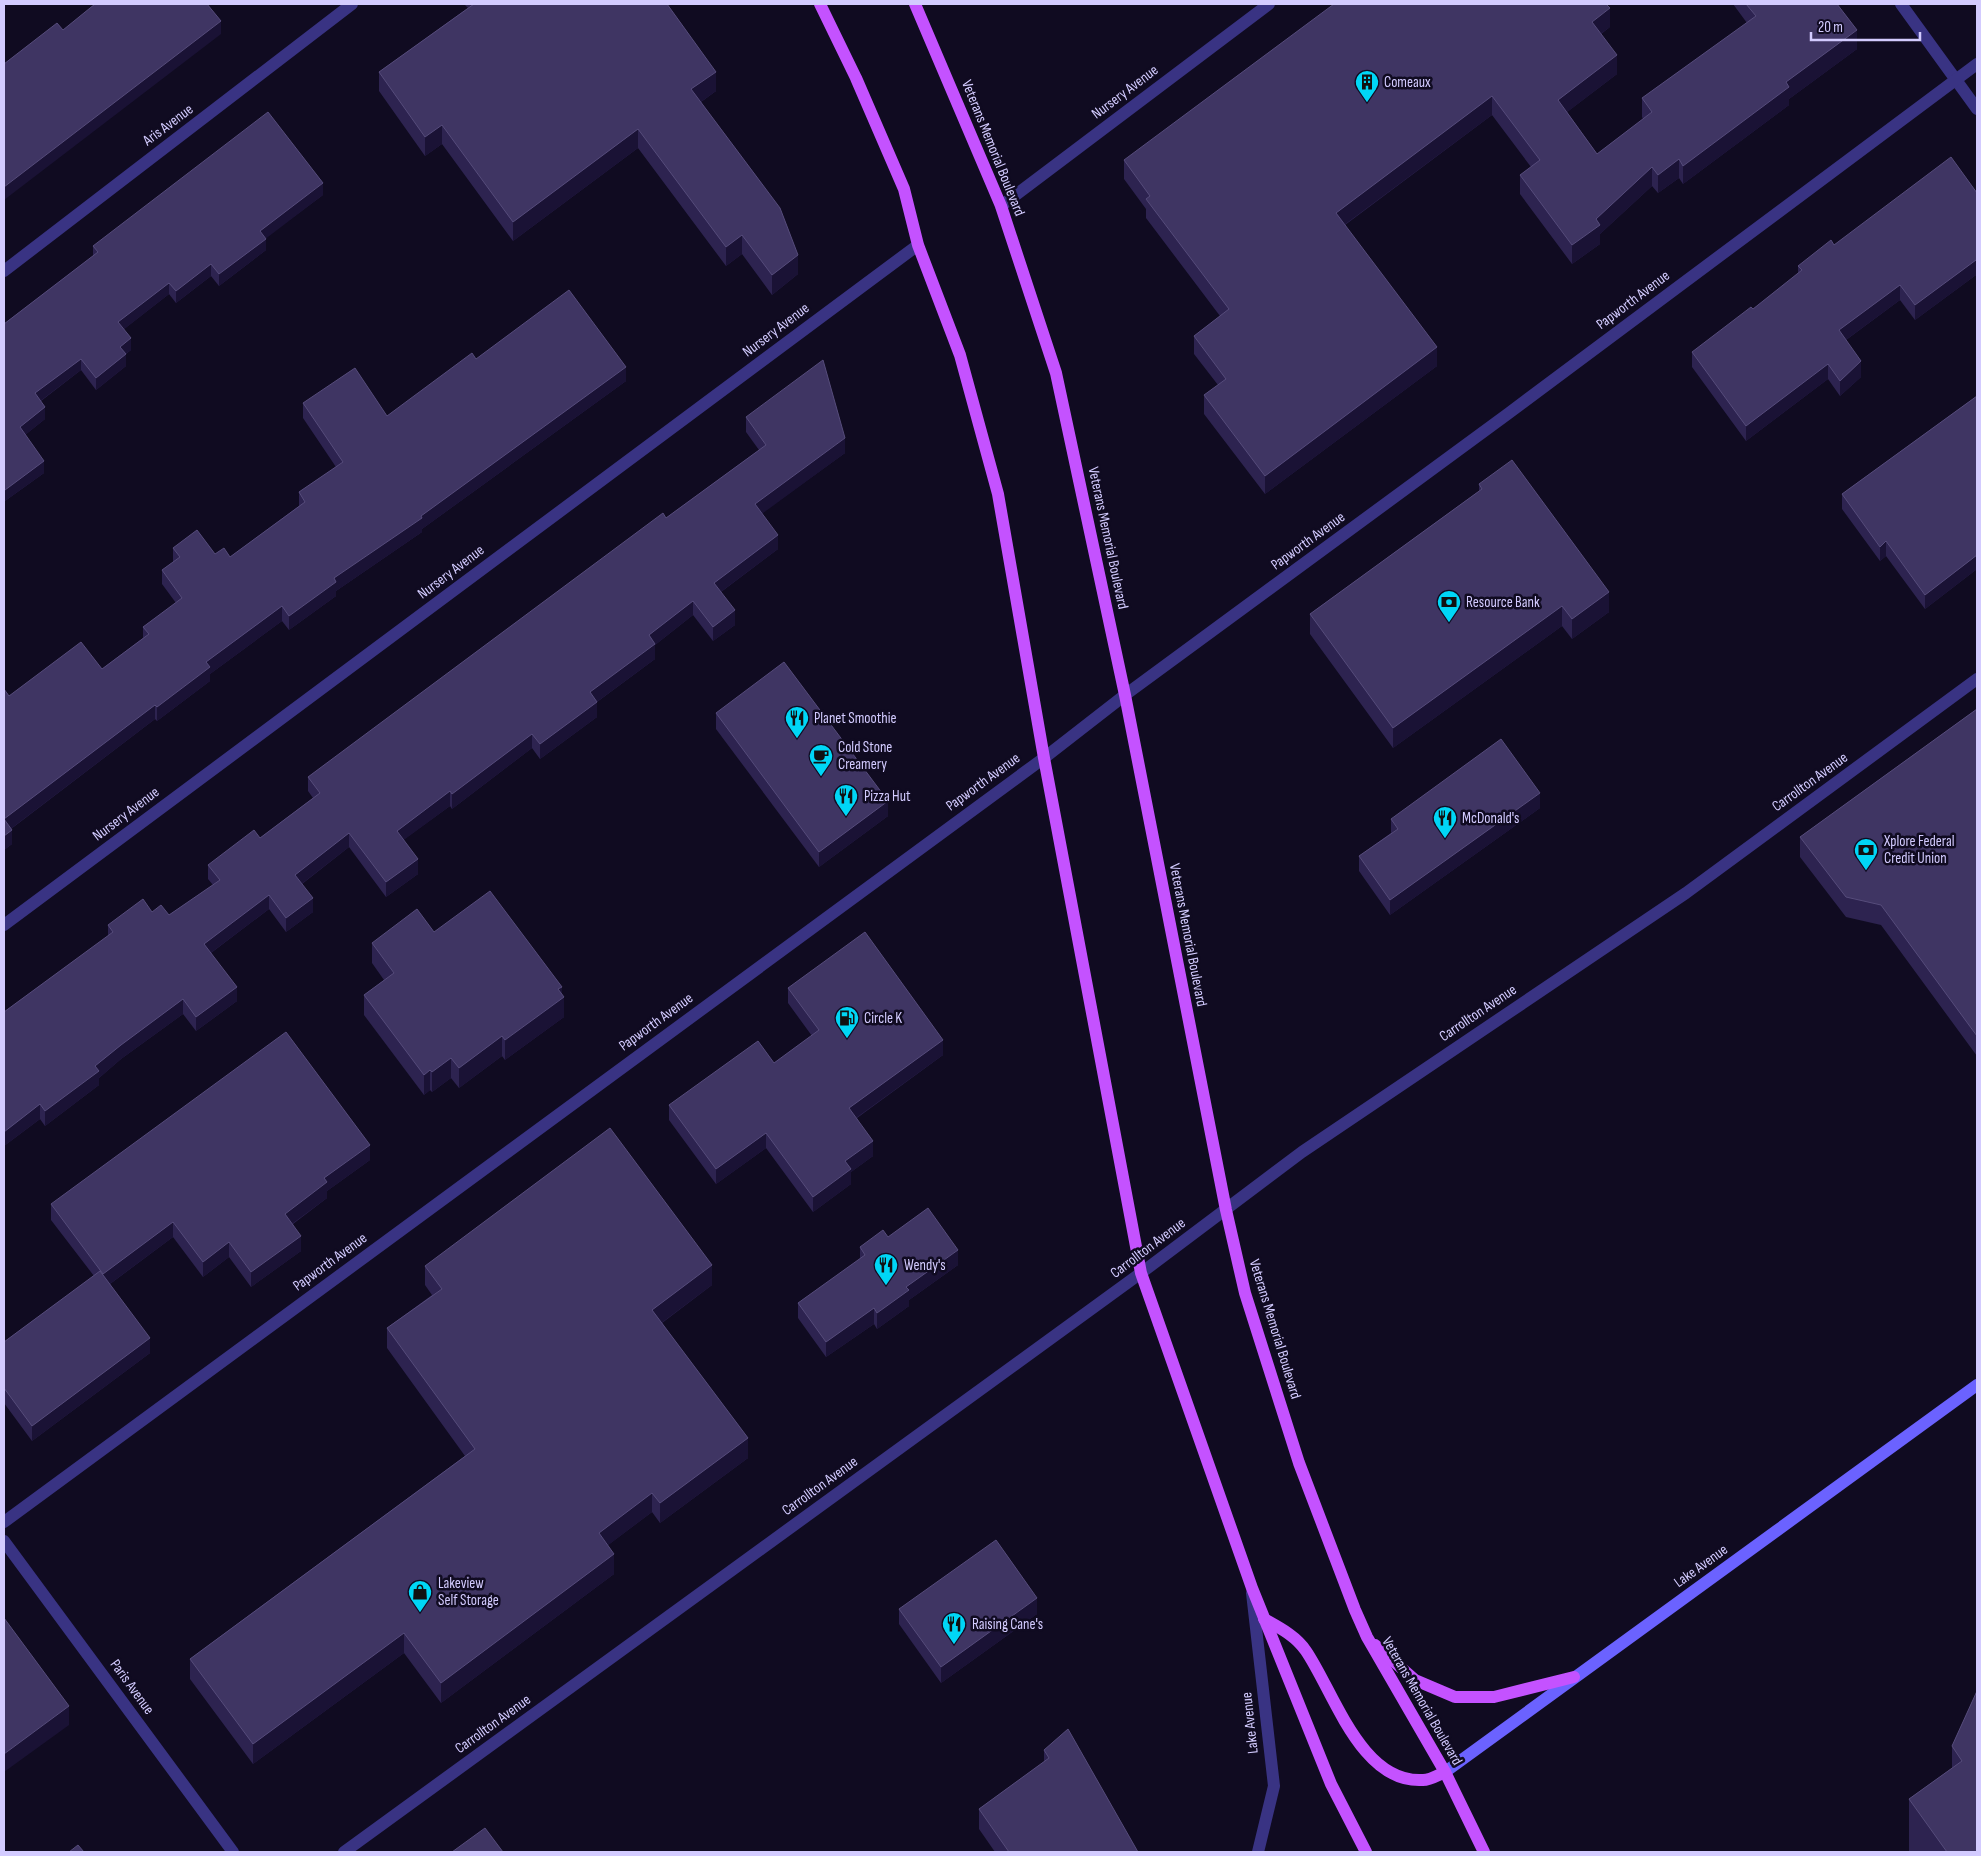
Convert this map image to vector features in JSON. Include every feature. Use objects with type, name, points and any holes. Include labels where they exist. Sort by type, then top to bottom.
[{"type":"main road","points":[[820,4],[856,78],[904,189],[918,244],[960,355],[998,494],[1044,758],[1141,1274],[1264,1620],[1331,1784],[1366,1852]]},
{"type":"main road","name":"Veterans Memorial Boulevard","points":[[915,4],[1001,206],[1056,373],[1125,695],[1226,1210],[1245,1294],[1299,1463],[1367,1638],[1445,1772],[1484,1852]]},
{"type":"main road","points":[[1264,1620],[1287,1632],[1306,1650],[1337,1709],[1370,1756],[1399,1777],[1424,1780],[1445,1772]]},
{"type":"main road","points":[[1367,1638],[1415,1680],[1455,1697],[1494,1697],[1574,1677]]},
{"type":"street","name":"Aris Avenue","points":[[4,271],[352,4]]},
{"type":"street","name":"Nursery Avenue","points":[[1001,206],[1269,4]]},
{"type":"street","points":[[1902,4],[1977,109]]},
{"type":"street","name":"Papworth Avenue","points":[[4,1522],[1044,758],[1125,695],[1509,413],[1977,64]]},
{"type":"street","name":"Nursery Avenue","points":[[4,925],[918,244]]},
{"type":"street","name":"Carrollton Avenue","points":[[344,1852],[1141,1274],[1302,1152],[1686,893],[1977,679]]},
{"type":"street","name":"Lake Avenue","points":[[1445,1772],[1977,1385]]},
{"type":"street","name":"Paris Avenue","points":[[4,1541],[234,1852]]},
{"type":"street","name":"Lake Avenue","points":[[1252,1588],[1274,1786],[1258,1852]]},
{"type":"building","points":[[95,4],[207,4],[221,21],[4,187],[4,64],[57,23],[63,30]]},
{"type":"building","points":[[474,4],[667,4],[716,72],[691,89],[780,208],[798,255],[772,275],[742,235],[726,247],[638,129],[513,222],[442,125],[425,137],[379,72]]},
{"type":"building","points":[[1334,4],[1606,4],[1610,8],[1592,22],[1617,55],[1558,100],[1597,154],[1652,112],[1642,98],[1756,16],[1746,4],[1837,4],[1857,30],[1786,82],[1789,87],[1683,166],[1679,159],[1658,175],[1652,167],[1596,219],[1600,225],[1572,245],[1520,175],[1540,160],[1492,96],[1336,213],[1437,347],[1265,476],[1204,395],[1226,379],[1194,336],[1229,309],[1146,199],[1150,196],[1124,160]]},
{"type":"building","points":[[268,112],[323,183],[260,231],[266,239],[219,274],[211,264],[176,291],[169,283],[118,322],[131,338],[120,347],[126,354],[96,378],[81,359],[35,393],[45,407],[20,427],[44,461],[5,490],[4,324],[98,252],[93,246]]},
{"type":"building","points":[[1951,157],[1977,193],[1977,262],[1976,260],[1915,305],[1900,285],[1839,330],[1861,361],[1840,381],[1828,364],[1746,426],[1692,352],[1751,307],[1753,309],[1802,270],[1798,266],[1831,240],[1834,245]]},
{"type":"building","points":[[569,290],[626,367],[421,516],[422,518],[334,578],[336,582],[289,616],[282,606],[206,662],[210,667],[157,707],[155,705],[4,819],[4,689],[9,696],[81,642],[102,669],[149,634],[143,627],[182,598],[162,570],[180,557],[173,548],[197,530],[215,554],[224,548],[230,557],[305,502],[299,492],[343,462],[303,403],[355,368],[387,416],[472,353],[476,359]]},
{"type":"building","points":[[823,360],[845,438],[755,504],[778,535],[714,583],[735,610],[713,627],[693,601],[649,635],[655,644],[590,692],[597,702],[540,744],[532,734],[452,794],[450,791],[397,831],[418,859],[386,882],[349,833],[295,875],[313,898],[286,918],[269,895],[204,944],[237,987],[196,1017],[183,999],[95,1066],[99,1071],[45,1111],[40,1104],[4,1132],[4,1012],[113,932],[108,925],[143,899],[152,912],[161,905],[169,915],[220,880],[208,865],[254,830],[260,838],[320,793],[308,777],[663,513],[666,518],[766,445],[746,417]]},
{"type":"building","points":[[1977,396],[1977,555],[1925,595],[1886,541],[1880,547],[1842,494]]},
{"type":"building","points":[[1512,460],[1609,592],[1572,619],[1562,606],[1393,728],[1310,614],[1482,489],[1479,484]]},
{"type":"building","points":[[784,662],[888,801],[819,852],[716,713]]},
{"type":"building","points":[[1977,709],[1977,1036],[1881,905],[1846,897],[1800,837]]},
{"type":"building","name":"McDonald's","points":[[1501,739],[1540,793],[1390,900],[1359,856],[1398,829],[1391,819]]},
{"type":"building","points":[[4,819],[12,830],[4,836]]},
{"type":"building","points":[[490,891],[562,987],[558,989],[564,997],[505,1040],[502,1036],[459,1068],[451,1058],[432,1072],[430,1070],[424,1075],[364,995],[394,973],[372,943],[417,909],[434,932]]},
{"type":"building","points":[[865,932],[943,1040],[849,1108],[873,1141],[845,1161],[851,1169],[813,1197],[766,1133],[716,1169],[669,1105],[758,1041],[774,1063],[819,1030],[788,988]]},
{"type":"building","points":[[286,1032],[370,1145],[324,1178],[327,1182],[285,1214],[301,1236],[251,1272],[229,1242],[203,1262],[173,1222],[103,1274],[51,1204]]},
{"type":"building","points":[[610,1128],[712,1265],[652,1310],[748,1438],[660,1503],[652,1493],[599,1533],[614,1554],[441,1683],[404,1633],[253,1744],[190,1659],[475,1449],[387,1328],[442,1289],[425,1266]]},
{"type":"building","name":"Wendy's","points":[[928,1208],[958,1250],[906,1287],[909,1290],[877,1313],[874,1308],[826,1342],[798,1303],[865,1255],[860,1247],[883,1230],[888,1237]]},
{"type":"building","points":[[100,1271],[150,1338],[32,1426],[4,1388],[4,1342]]},
{"type":"building","name":"Raising Cane's","points":[[996,1540],[1037,1598],[941,1667],[899,1609]]},
{"type":"building","points":[[4,1618],[69,1706],[4,1754]]},
{"type":"building","points":[[1977,1691],[1977,1852],[1947,1852],[1909,1799],[1962,1761],[1952,1746]]},
{"type":"building","points":[[1068,1729],[1138,1852],[1009,1852],[979,1809],[1049,1758],[1044,1750]]},
{"type":"building","points":[[485,1828],[503,1852],[452,1852]]},
{"type":"building","points":[[78,1845],[84,1852],[69,1852]]},
{"type":"place","name":"Comeaux","points":[[1367,103]]},
{"type":"place","name":"Resource Bank","points":[[1449,623]]},
{"type":"place","name":"Planet Smoothie","points":[[797,739]]},
{"type":"place","name":"Cold Stone Creamery","points":[[821,777]]},
{"type":"place","name":"Pizza Hut","points":[[846,817]]},
{"type":"place","name":"McDonald's","points":[[1445,839]]},
{"type":"place","name":"Xplore Federal Credit Union","points":[[1866,871]]},
{"type":"place","name":"Circle K","points":[[847,1039]]},
{"type":"place","name":"Wendy's","points":[[886,1286]]},
{"type":"place","name":"Lakeview Self Storage","points":[[420,1613]]},
{"type":"place","name":"Raising Cane's","points":[[954,1645]]}]
